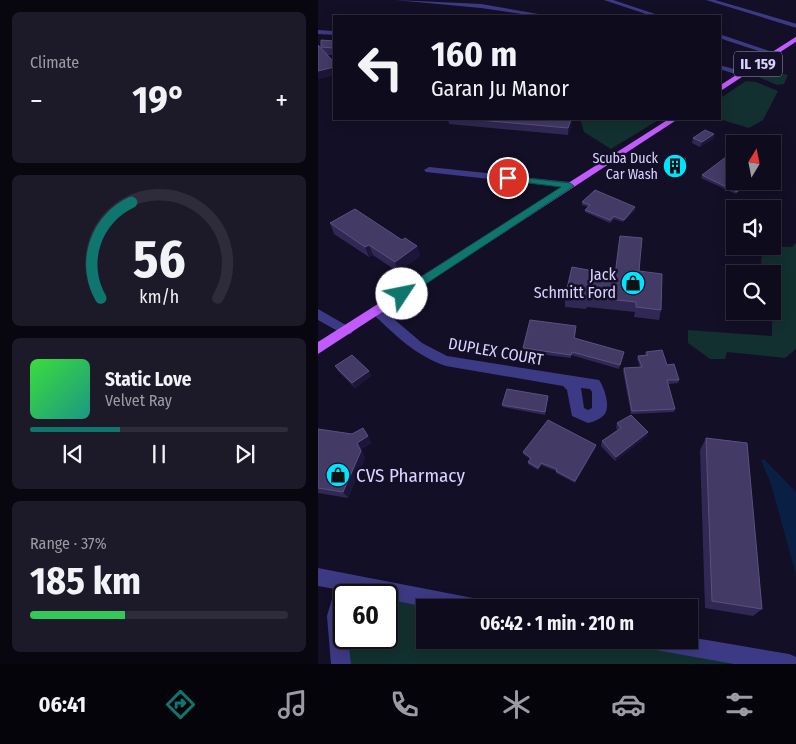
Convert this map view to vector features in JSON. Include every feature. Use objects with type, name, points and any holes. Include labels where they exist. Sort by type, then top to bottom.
[{"type":"main road","name":"IL 159","points":[[721,89],[796,38]]},
{"type":"main road","points":[[318,349],[672,120]]},
{"type":"street","points":[[398,0],[481,6],[540,15]]},
{"type":"street","points":[[481,6],[489,0]]},
{"type":"street","points":[[611,0],[655,15]]},
{"type":"street","points":[[709,0],[718,1],[796,26]]},
{"type":"street","points":[[318,32],[333,33]]},
{"type":"street","points":[[721,37],[773,54]]},
{"type":"street","points":[[721,68],[742,74]]},
{"type":"street","points":[[429,170],[570,186]]},
{"type":"street","name":"DUPLEX COURT","points":[[377,311],[421,351],[433,357],[446,361],[566,380]]},
{"type":"street","points":[[318,314],[347,331]]},
{"type":"street","points":[[318,577],[430,599]]},
{"type":"street","points":[[341,664],[336,616],[346,583]]},
{"type":"street","points":[[698,648],[789,664]]},
{"type":"green space","points":[[764,69],[788,75],[784,84],[777,85],[756,76]]},
{"type":"green space","points":[[746,81],[756,82],[778,91],[763,120],[749,128],[721,120],[721,98]]},
{"type":"green space","points":[[580,120],[658,120],[611,149],[584,132]]},
{"type":"green space","points":[[796,243],[796,349],[785,358],[727,352],[725,359],[710,359],[688,343],[688,330],[772,336],[772,320],[781,320],[781,265],[761,265],[762,255],[781,255],[781,247],[792,247]]},
{"type":"green space","points":[[398,592],[437,599],[416,599],[416,649],[698,649],[698,647],[791,664],[344,664],[342,649],[398,649]]},
{"type":"water","points":[[764,459],[796,492],[796,575],[771,484],[761,460]]},
{"type":"building","points":[[321,40],[333,41],[333,48],[321,47]]},
{"type":"building","points":[[318,45],[333,61],[333,67],[318,71]]},
{"type":"building","points":[[479,120],[571,120],[568,128]]},
{"type":"building","points":[[705,130],[714,134],[702,142],[693,138]]},
{"type":"building","points":[[677,155],[686,159],[673,169],[664,165]]},
{"type":"building","points":[[726,157],[726,187],[702,175]]},
{"type":"building","points":[[595,190],[635,207],[624,220],[614,216],[610,220],[585,210],[590,205],[582,202]]},
{"type":"building","points":[[355,209],[402,240],[405,238],[417,246],[395,262],[369,245],[365,247],[330,223]]},
{"type":"building","name":"Jack Schmitt Ford","points":[[620,236],[642,238],[639,271],[662,274],[661,310],[636,307],[636,302],[588,297],[587,299],[565,297],[572,267],[615,275]]},
{"type":"building","points":[[530,320],[576,326],[574,338],[624,352],[620,365],[572,352],[571,355],[523,348]]},
{"type":"building","points":[[662,350],[667,365],[674,364],[679,380],[667,380],[675,409],[632,411],[624,368],[642,367],[638,356],[648,355],[646,352]]},
{"type":"building","points":[[352,355],[369,371],[352,383],[335,366]]},
{"type":"building","points":[[507,389],[548,396],[545,412],[502,405]]},
{"type":"building","points":[[631,415],[648,432],[616,457],[602,441],[621,428],[617,423]]},
{"type":"building","points":[[548,420],[596,445],[575,481],[556,471],[557,469],[541,463],[538,468],[528,462],[531,458],[523,452]]},
{"type":"building","name":"CVS Pharmacy","points":[[363,428],[368,436],[357,443],[361,451],[343,492],[318,488],[318,429],[352,434]]},
{"type":"building","points":[[706,438],[747,443],[762,609],[712,601]]},
{"type":"place","name":"Scuba Duck Car Wash","points":[[675,166]]},
{"type":"place","name":"Jack Schmitt Ford","points":[[633,283]]},
{"type":"place","name":"CVS Pharmacy","points":[[338,475]]},
{"type":"route","points":[[402,294],[570,186],[508,178]]}]
